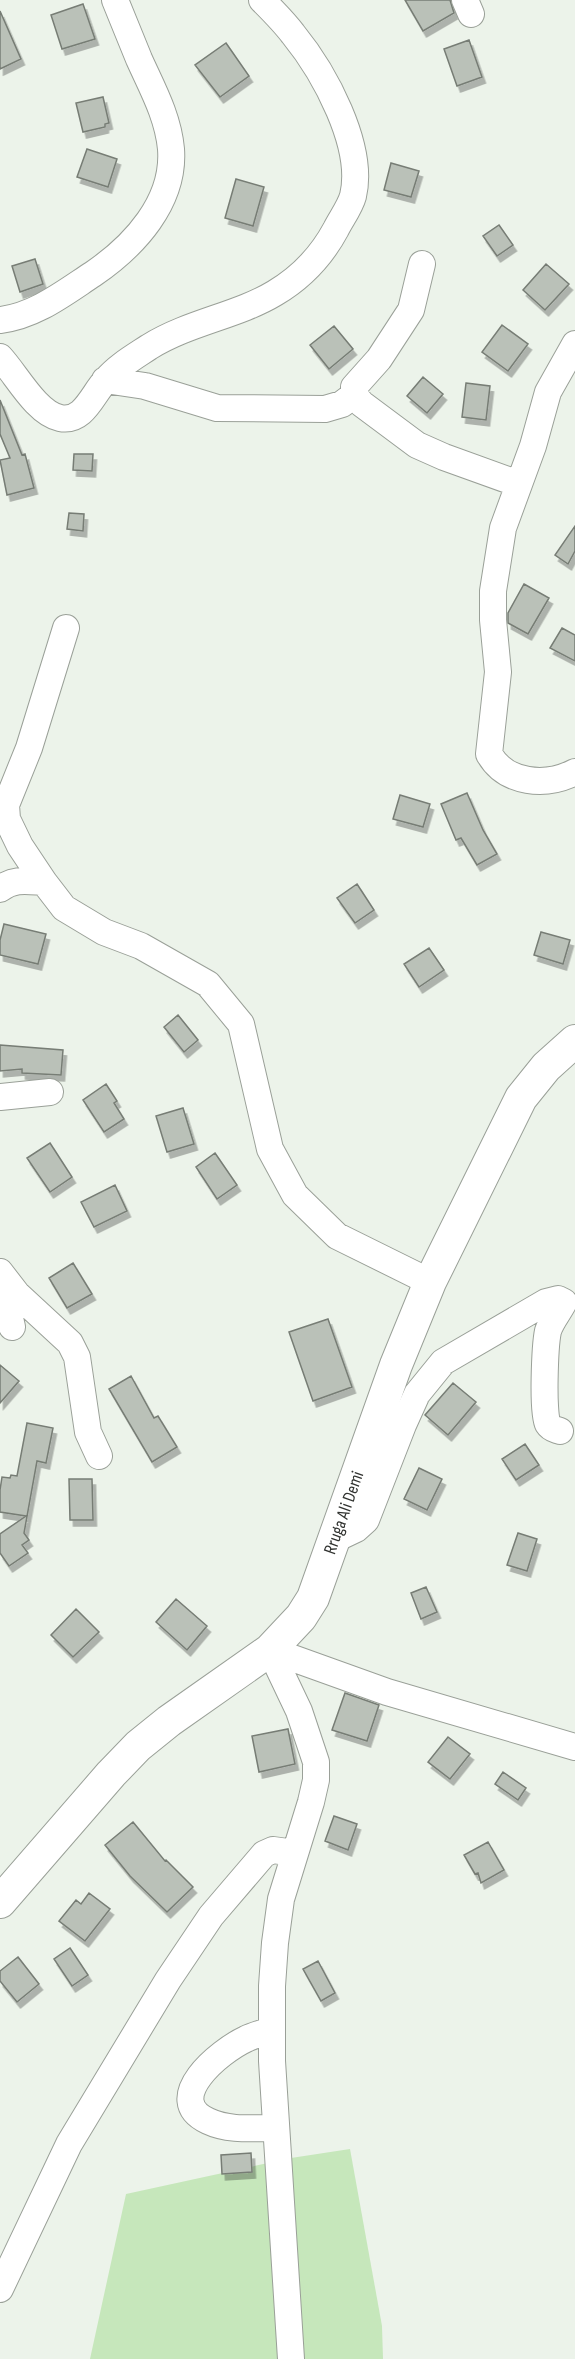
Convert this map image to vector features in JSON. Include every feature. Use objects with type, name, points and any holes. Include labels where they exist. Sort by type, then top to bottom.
[{"type":"main road","name":"Rruga Ali Demi","points":[[0,1902],[138,1746],[270,1650],[302,1617],[313,1598],[396,1365],[430,1282],[521,1098],[546,1066],[575,1041]]},
{"type":"street","points":[[0,319],[18,318],[33,311],[97,271],[127,247],[153,217],[167,188],[171,149],[164,118],[155,90],[140,61],[115,0]]},
{"type":"street","points":[[0,357],[45,410],[60,418],[76,416],[92,400],[105,380],[126,362],[155,343],[192,325],[272,295],[300,277],[318,258],[353,197],[352,148],[343,119],[322,78],[294,34],[262,0]]},
{"type":"street","points":[[422,264],[411,310],[379,359],[354,387],[354,395],[362,404],[417,445],[519,484]]},
{"type":"street","points":[[572,354],[549,392],[503,528],[493,591],[498,672],[489,754],[500,769],[525,780],[548,781],[575,772]]},
{"type":"street","points":[[105,380],[145,387],[217,408],[325,409],[342,404],[354,395]]},
{"type":"street","points":[[66,628],[29,748],[6,805],[3,819],[64,908],[83,921],[141,946],[208,984],[241,1024],[270,1149],[295,1195],[337,1236],[430,1282]]},
{"type":"street","points":[[0,889],[18,880],[44,882]]},
{"type":"street","points":[[0,1097],[51,1092]]},
{"type":"street","points":[[0,1273],[12,1327]]},
{"type":"street","points":[[0,1273],[17,1294],[70,1343],[77,1357],[88,1432],[99,1456]]},
{"type":"street","points":[[335,1539],[356,1529],[366,1520],[417,1394],[443,1362],[546,1302],[558,1299],[564,1302],[549,1328],[544,1352],[547,1422],[552,1429],[560,1431]]},
{"type":"street","points":[[270,1650],[387,1692],[575,1748]]},
{"type":"street","points":[[270,1650],[295,1701],[316,1762],[316,1780],[281,1899],[275,1943],[272,2061],[291,2359]]},
{"type":"street","points":[[0,2289],[69,2144],[168,1980],[211,1916],[264,1854],[273,1850],[295,1853]]},
{"type":"street","points":[[272,2030],[245,2039],[220,2055],[193,2086],[189,2097],[190,2105],[195,2112],[208,2121],[234,2128],[276,2128]]},
{"type":"green space","points":[[350,2149],[382,2326],[383,2359],[90,2359],[126,2194],[291,2158]]},
{"type":"building","points":[[405,0],[450,0],[454,13],[423,31]]},
{"type":"building","points":[[83,4],[95,39],[62,49],[51,15]]},
{"type":"building","points":[[0,11],[21,59],[0,69]]},
{"type":"building","points":[[469,40],[482,77],[457,86],[444,49]]},
{"type":"building","points":[[226,43],[249,76],[220,97],[195,65]]},
{"type":"building","points":[[103,97],[109,123],[105,124],[105,127],[83,132],[76,103]]},
{"type":"building","points":[[87,149],[117,159],[108,187],[77,177]]},
{"type":"building","points":[[391,163],[419,171],[411,197],[384,190]]},
{"type":"building","points":[[236,179],[264,187],[253,226],[225,218]]},
{"type":"building","points":[[499,225],[513,245],[497,256],[483,236]]},
{"type":"building","points":[[35,259],[43,284],[20,292],[12,266]]},
{"type":"building","points":[[546,264],[569,284],[545,310],[523,290]]},
{"type":"building","points":[[502,325],[528,344],[508,371],[482,352]]},
{"type":"building","points":[[334,326],[353,349],[329,369],[310,345]]},
{"type":"building","points":[[423,377],[443,394],[427,413],[407,396]]},
{"type":"building","points":[[466,383],[490,386],[486,420],[462,417]]},
{"type":"building","points":[[0,400],[22,455],[25,454],[34,488],[7,495],[0,460],[10,458],[0,434]]},
{"type":"building","points":[[74,454],[93,454],[92,471],[73,470]]},
{"type":"building","points":[[69,513],[84,514],[83,531],[67,529]]},
{"type":"building","points":[[575,526],[575,551],[568,564],[555,555]]},
{"type":"building","points":[[524,584],[549,598],[528,634],[508,623],[508,613]]},
{"type":"building","points":[[562,628],[575,635],[575,661],[550,648]]},
{"type":"building","points":[[467,793],[483,830],[497,854],[477,865],[461,838],[456,840],[441,804]]},
{"type":"building","points":[[400,795],[430,804],[423,827],[393,819]]},
{"type":"building","points":[[357,884],[374,910],[355,923],[337,898]]},
{"type":"building","points":[[4,924],[46,934],[38,964],[0,955],[0,940]]},
{"type":"building","points":[[541,932],[570,940],[563,964],[534,955]]},
{"type":"building","points":[[429,948],[444,970],[419,987],[404,964]]},
{"type":"building","points":[[178,1015],[198,1040],[184,1052],[164,1027]]},
{"type":"building","points":[[0,1045],[63,1050],[61,1075],[22,1073],[22,1069],[0,1071]]},
{"type":"building","points":[[106,1084],[117,1101],[114,1103],[124,1119],[104,1132],[83,1100]]},
{"type":"building","points":[[183,1108],[194,1144],[167,1152],[156,1116]]},
{"type":"building","points":[[50,1143],[72,1177],[50,1192],[27,1158]]},
{"type":"building","points":[[215,1153],[237,1185],[217,1199],[196,1167]]},
{"type":"building","points":[[115,1185],[127,1211],[94,1227],[81,1202]]},
{"type":"building","points":[[73,1263],[92,1294],[67,1308],[49,1278]]},
{"type":"building","points":[[328,1319],[352,1387],[313,1401],[289,1332]]},
{"type":"building","points":[[0,1365],[19,1381],[0,1403]]},
{"type":"building","points":[[131,1376],[154,1418],[158,1416],[177,1447],[152,1462],[109,1389]]},
{"type":"building","points":[[453,1383],[476,1402],[448,1435],[425,1415]]},
{"type":"building","points":[[27,1423],[53,1428],[46,1463],[37,1461],[24,1533],[29,1540],[22,1545],[28,1553],[9,1566],[0,1553],[0,1534],[26,1516],[0,1512],[0,1490],[2,1477],[17,1476]]},
{"type":"building","points":[[525,1444],[539,1465],[516,1480],[502,1459]]},
{"type":"building","points":[[419,1468],[442,1479],[427,1510],[404,1499]]},
{"type":"building","points":[[69,1479],[92,1479],[93,1520],[70,1520]]},
{"type":"building","points":[[518,1533],[537,1539],[527,1571],[507,1565]]},
{"type":"building","points":[[426,1587],[437,1612],[421,1619],[411,1593]]},
{"type":"building","points":[[176,1599],[207,1626],[187,1650],[156,1622]]},
{"type":"building","points":[[76,1609],[99,1632],[73,1657],[51,1635]]},
{"type":"building","points":[[345,1693],[379,1705],[367,1741],[332,1730]]},
{"type":"building","points":[[288,1729],[295,1764],[259,1772],[252,1736]]},
{"type":"building","points":[[448,1737],[470,1754],[450,1779],[428,1762]]},
{"type":"building","points":[[503,1772],[526,1788],[518,1800],[495,1784]]},
{"type":"building","points":[[334,1816],[357,1824],[348,1850],[325,1841]]},
{"type":"building","points":[[133,1822],[165,1861],[193,1887],[167,1912],[130,1876],[105,1845]]},
{"type":"building","points":[[488,1842],[504,1870],[481,1883],[478,1873],[475,1874],[464,1855]]},
{"type":"building","points":[[89,1893],[110,1909],[85,1941],[59,1921],[76,1900],[81,1904]]},
{"type":"building","points":[[70,1948],[88,1975],[72,1986],[54,1959]]},
{"type":"building","points":[[18,1957],[39,1984],[17,2002],[0,1981],[0,1971]]},
{"type":"building","points":[[318,1961],[335,1993],[321,2001],[303,1969]]},
{"type":"building","points":[[251,2153],[252,2172],[222,2174],[221,2155]]}]
